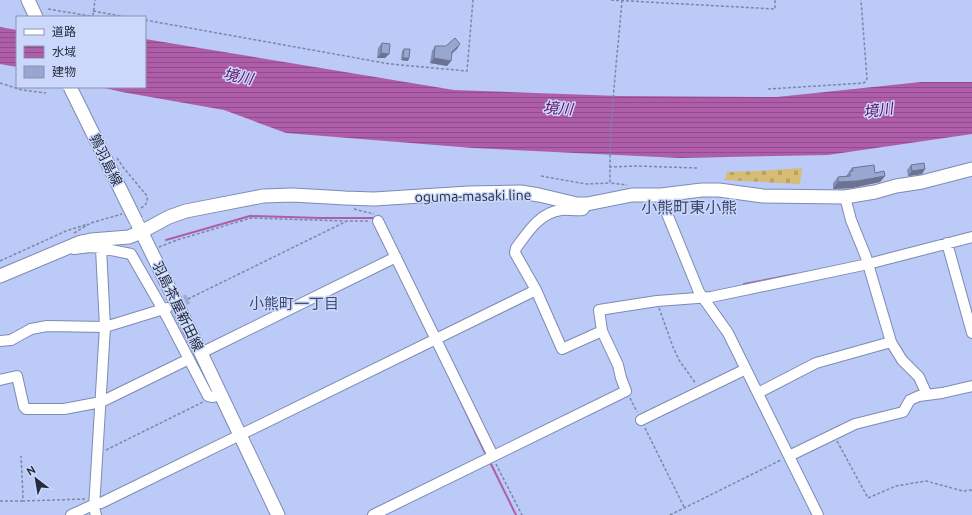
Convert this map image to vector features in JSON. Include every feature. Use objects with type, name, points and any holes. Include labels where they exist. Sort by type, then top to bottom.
[{"type":"main road","points":[[28,0],[36,16]]},
{"type":"main road","name":"鶉羽島線","points":[[71,88],[138,221]]},
{"type":"main road","name":"oguma-masaki line","points":[[138,221],[169,217],[186,211],[263,196],[293,195],[374,199],[521,192],[577,204],[587,204],[632,195],[661,195],[702,190],[719,190],[763,196],[845,196],[876,192],[972,169]]},
{"type":"main road","points":[[0,276],[81,242],[129,237],[138,221]]},
{"type":"main road","name":"羽島茶屋新田線","points":[[138,221],[201,353],[215,396],[240,434],[278,515]]},
{"type":"street","points":[[661,195],[681,250],[699,292],[728,333],[818,515]]},
{"type":"street","points":[[845,196],[851,220],[868,264],[891,342],[902,360],[919,377],[926,395]]},
{"type":"street","points":[[587,204],[583,210],[559,210],[549,213],[537,221],[516,248],[515,253],[536,290],[562,349],[602,331]]},
{"type":"street","points":[[378,221],[493,456]]},
{"type":"street","points":[[373,515],[626,391],[618,365],[602,331],[599,310],[657,301],[711,297],[868,264],[972,237]]},
{"type":"street","points":[[947,243],[972,332]]},
{"type":"street","points":[[63,250],[90,247],[131,254],[165,309],[208,396],[215,396]]},
{"type":"street","points":[[96,515],[94,508],[105,328],[101,248]]},
{"type":"street","points":[[201,353],[396,257]]},
{"type":"street","points":[[71,515],[95,501],[101,503],[536,290]]},
{"type":"street","points":[[0,341],[11,340],[31,329],[47,326],[105,328],[165,309]]},
{"type":"street","points":[[758,392],[816,363],[891,342]]},
{"type":"street","points":[[0,380],[17,376],[24,407],[26,409],[64,410],[101,402],[189,358]]},
{"type":"street","points":[[641,420],[746,369]]},
{"type":"street","points":[[789,456],[855,424],[903,412],[910,400],[919,396],[942,393],[972,386]]},
{"type":"path","points":[[48,9],[90,16],[92,15],[95,0]]},
{"type":"path","points":[[146,20],[390,64],[466,71],[473,0]]},
{"type":"path","points":[[611,0],[774,9],[775,0]]},
{"type":"path","points":[[610,183],[609,163],[622,0]]},
{"type":"path","points":[[768,89],[864,83],[867,79],[861,0]]},
{"type":"path","points":[[93,11],[120,16]]},
{"type":"path","points":[[0,83],[22,90],[46,93]]},
{"type":"path","points":[[116,156],[123,168],[148,196],[146,205],[141,208],[138,221]]},
{"type":"path","points":[[609,167],[637,166],[697,168]]},
{"type":"path","points":[[541,176],[586,184],[610,183],[628,185]]},
{"type":"path","points":[[0,261],[66,231],[122,214]]},
{"type":"path","points":[[159,247],[251,218],[378,221]]},
{"type":"path","points":[[188,299],[346,221]]},
{"type":"path","points":[[69,236],[91,223]]},
{"type":"path","points":[[657,301],[679,360],[701,391]]},
{"type":"path","points":[[626,391],[684,508]]},
{"type":"path","points":[[98,450],[105,450],[215,396]]},
{"type":"path","points":[[834,434],[868,498],[896,486],[926,481],[963,491],[972,490]]},
{"type":"path","points":[[21,456],[24,496],[22,501]]},
{"type":"path","points":[[493,456],[522,515]]},
{"type":"path","points":[[670,515],[789,456]]},
{"type":"path","points":[[0,501],[95,501]]},
{"type":"green space","points":[[802,168],[800,184],[725,180],[727,172]]},
{"type":"water","points":[[0,27],[16,30],[16,67],[0,64]]},
{"type":"water","name":"境川","points":[[146,39],[454,90],[619,96],[777,97],[921,82],[972,82],[972,134],[828,155],[680,158],[473,148],[286,133],[224,110],[104,88],[146,88]]},
{"type":"building","points":[[455,38],[460,44],[452,52],[451,61],[434,58],[435,46],[446,46]]},
{"type":"building","points":[[382,43],[390,44],[389,54],[381,53]]},
{"type":"building","points":[[404,49],[410,49],[409,58],[403,58]]},
{"type":"building","points":[[924,163],[925,169],[912,171],[911,165]]},
{"type":"building","points":[[874,165],[875,173],[884,171],[885,176],[857,181],[838,182],[838,177],[850,176],[850,171],[853,171],[852,168]]},
{"type":"waterway","points":[[166,240],[250,216],[377,218]]},
{"type":"waterway","points":[[744,284],[796,274]]},
{"type":"waterway","points":[[446,370],[487,457]]},
{"type":"waterway","points":[[490,462],[516,515]]},
{"type":"tunnel","points":[[171,306],[188,299]]},
{"type":"district","name":"小熊町東小熊","points":[[689,207]]},
{"type":"district","name":"小熊町一丁目","points":[[294,303]]}]
